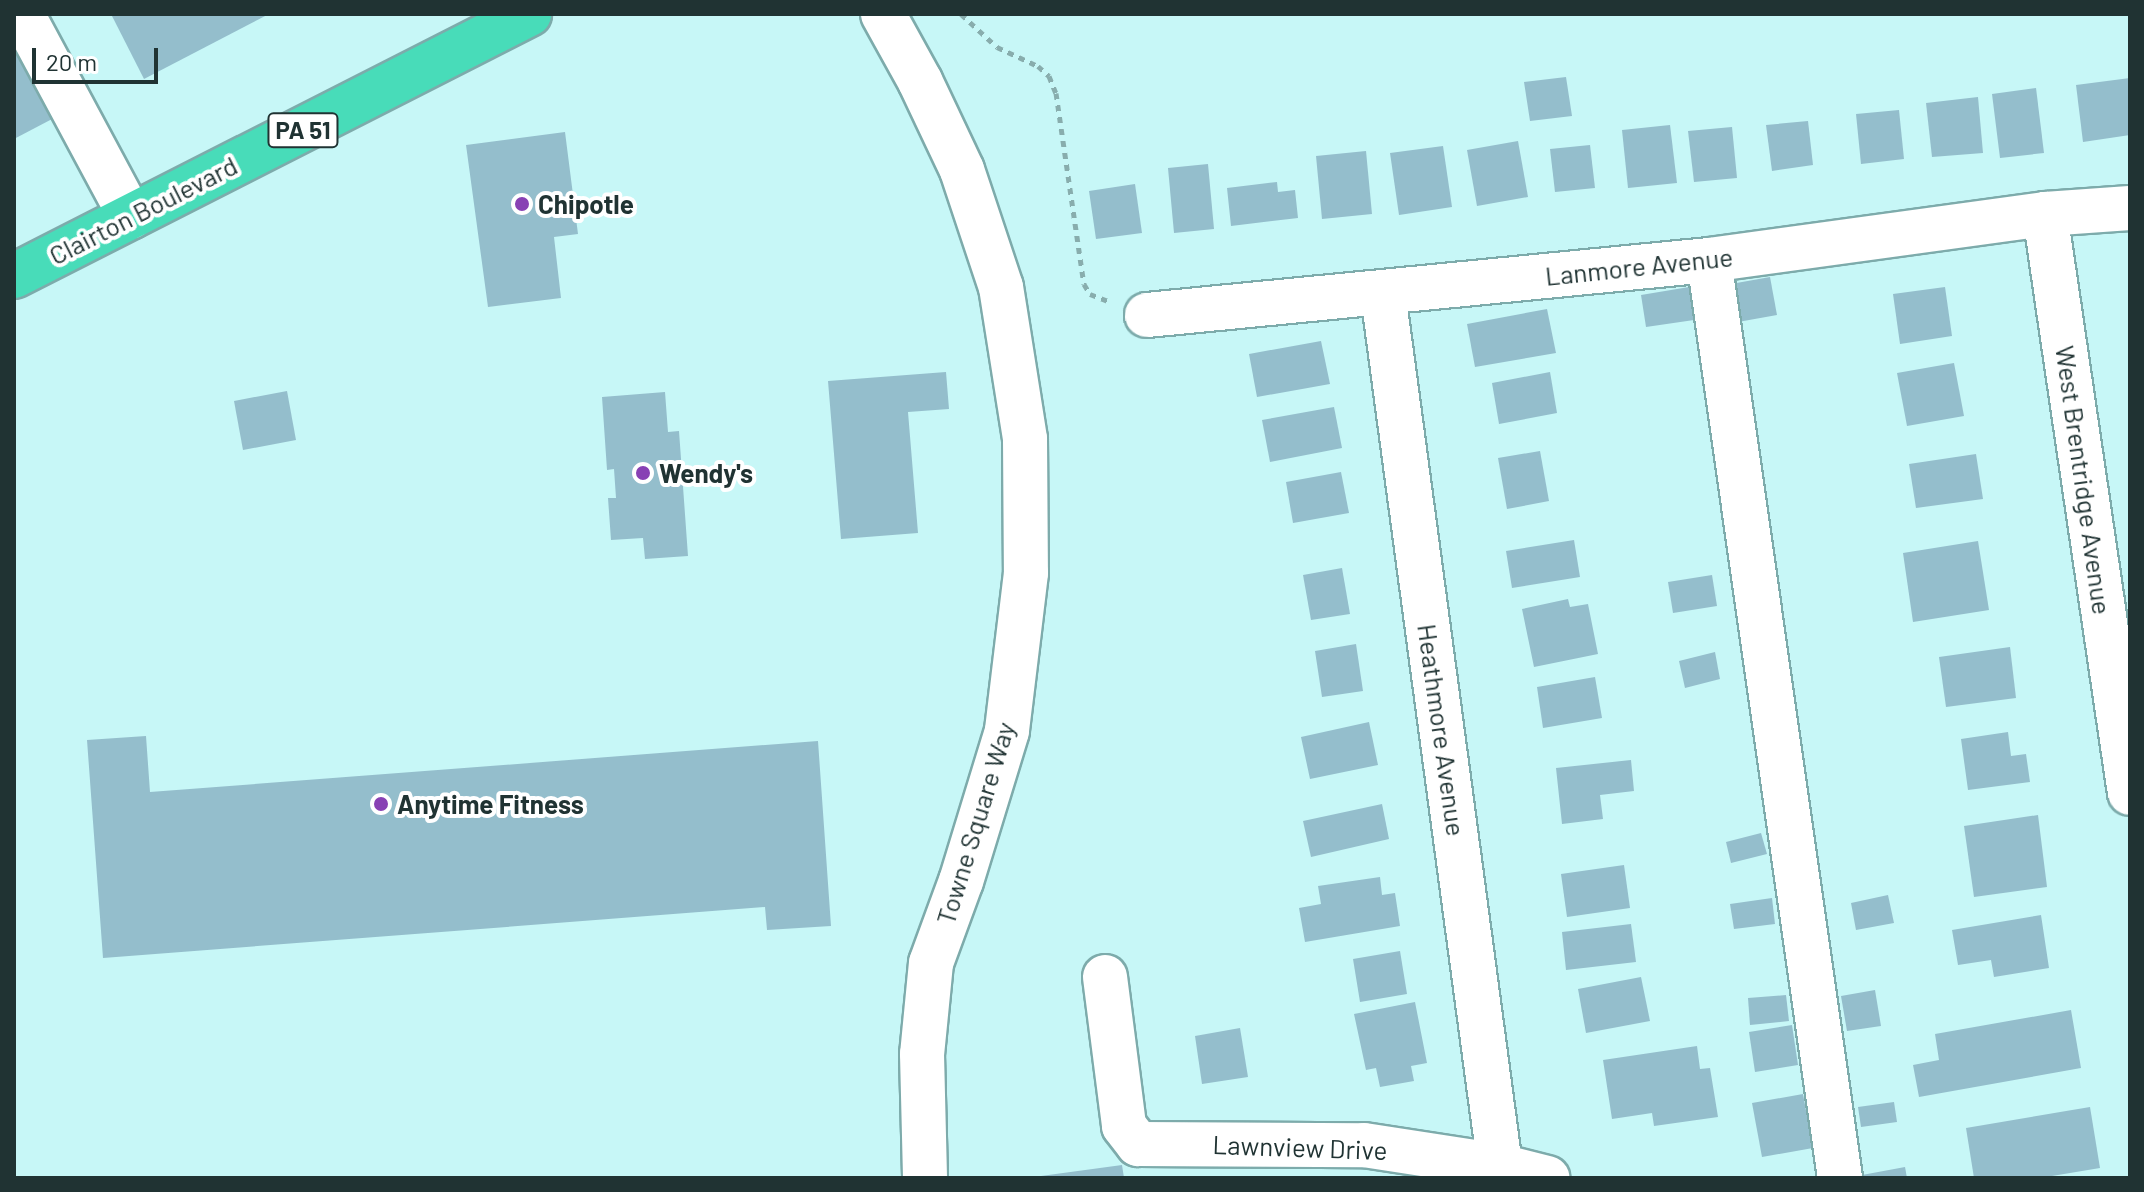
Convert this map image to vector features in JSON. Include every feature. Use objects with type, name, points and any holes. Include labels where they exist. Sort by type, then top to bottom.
[{"type":"highway","name":"Clairton Boulevard","points":[[14,276],[529,14]]},
{"type":"street","points":[[22,14],[131,217]]},
{"type":"street","name":"Towne Square Way","points":[[883,14],[920,81],[962,170],[1001,287],[1025,439],[1026,573],[1007,731],[961,881],[931,963],[922,1054],[925,1178]]},
{"type":"street","name":"Lanmore Avenue","points":[[1147,315],[1709,260],[2045,214],[2130,208]]},
{"type":"street","name":"West Brentridge Avenue","points":[[2045,214],[2130,793]]},
{"type":"street","points":[[1709,260],[1840,1178]]},
{"type":"street","name":"Heathmore Avenue","points":[[1383,294],[1500,1166]]},
{"type":"street","name":"Lawnview Drive","points":[[1105,977],[1124,1126],[1138,1144],[1364,1145],[1500,1166],[1547,1178]]},
{"type":"path","points":[[961,14],[997,47],[1038,66],[1049,76],[1056,93],[1084,284],[1090,294]]},
{"type":"building","points":[[111,14],[269,14],[144,79]]},
{"type":"building","points":[[14,41],[54,118],[14,139]]},
{"type":"building","points":[[1566,77],[1572,116],[1530,121],[1524,82]]},
{"type":"building","points":[[2130,78],[2130,135],[2083,142],[2076,85]]},
{"type":"building","points":[[2036,88],[2044,153],[2000,158],[1992,94]]},
{"type":"building","points":[[1978,97],[1983,153],[1932,157],[1926,103]]},
{"type":"building","points":[[1899,110],[1904,159],[1861,164],[1856,114]]},
{"type":"building","points":[[1808,121],[1813,165],[1772,171],[1766,125]]},
{"type":"building","points":[[1670,125],[1677,183],[1628,188],[1622,130]]},
{"type":"building","points":[[1732,127],[1737,178],[1694,182],[1688,131]]},
{"type":"building","points":[[565,132],[578,234],[554,237],[561,298],[488,307],[466,145]]},
{"type":"building","points":[[1518,141],[1528,197],[1477,206],[1467,150]]},
{"type":"building","points":[[1590,145],[1595,188],[1555,192],[1550,149]]},
{"type":"building","points":[[1443,146],[1452,207],[1399,215],[1390,153]]},
{"type":"building","points":[[1366,151],[1372,214],[1322,219],[1316,156]]},
{"type":"building","points":[[1208,164],[1214,229],[1174,233],[1168,168]]},
{"type":"building","points":[[1277,182],[1278,192],[1295,190],[1298,218],[1231,226],[1227,188]]},
{"type":"building","points":[[1135,184],[1142,233],[1096,239],[1089,191]]},
{"type":"building","points":[[1770,277],[1777,315],[1738,322],[1731,284]]},
{"type":"building","points":[[1689,287],[1694,320],[1646,327],[1641,295]]},
{"type":"building","points":[[1945,287],[1952,336],[1900,344],[1893,294]]},
{"type":"building","points":[[1547,309],[1556,353],[1475,367],[1467,324]]},
{"type":"building","points":[[1321,341],[1330,384],[1257,397],[1249,354]]},
{"type":"building","points":[[1954,363],[1964,416],[1907,426],[1897,373]]},
{"type":"building","points":[[946,372],[949,409],[908,412],[918,533],[841,539],[828,381]]},
{"type":"building","points":[[1550,372],[1557,413],[1499,424],[1492,383]]},
{"type":"building","points":[[287,391],[296,440],[243,450],[234,401]]},
{"type":"building","points":[[665,392],[668,432],[679,431],[688,556],[645,559],[643,538],[611,540],[608,498],[616,498],[614,469],[607,470],[602,397]]},
{"type":"building","points":[[1334,407],[1342,448],[1270,462],[1262,420]]},
{"type":"building","points":[[1540,451],[1549,501],[1507,509],[1498,458]]},
{"type":"building","points":[[1976,454],[1983,499],[1916,508],[1909,464]]},
{"type":"building","points":[[1341,472],[1349,513],[1293,523],[1286,482]]},
{"type":"building","points":[[1574,540],[1580,577],[1512,588],[1506,551]]},
{"type":"building","points":[[1978,541],[1989,610],[1913,622],[1903,553]]},
{"type":"building","points":[[1342,568],[1350,614],[1311,620],[1303,575]]},
{"type":"building","points":[[1712,575],[1717,606],[1673,613],[1668,582]]},
{"type":"building","points":[[1568,599],[1570,607],[1588,604],[1598,654],[1534,667],[1522,609]]},
{"type":"building","points":[[1356,644],[1363,691],[1322,697],[1315,651]]},
{"type":"building","points":[[2010,647],[2016,698],[1946,707],[1939,657]]},
{"type":"building","points":[[1715,652],[1720,679],[1685,688],[1679,661]]},
{"type":"building","points":[[1595,677],[1602,718],[1543,728],[1537,687]]},
{"type":"building","points":[[1369,722],[1378,765],[1310,779],[1301,737]]},
{"type":"building","points":[[2008,732],[2011,756],[2026,754],[2030,782],[1968,790],[1961,739]]},
{"type":"building","points":[[146,736],[150,792],[818,741],[831,926],[767,930],[765,907],[103,958],[87,740]]},
{"type":"building","points":[[1631,760],[1634,791],[1600,795],[1603,819],[1562,824],[1556,768]]},
{"type":"building","points":[[1382,804],[1389,839],[1311,857],[1303,821]]},
{"type":"building","points":[[2038,815],[2047,887],[1974,897],[1964,826]]},
{"type":"building","points":[[1761,833],[1767,854],[1731,863],[1726,842]]},
{"type":"building","points":[[1624,865],[1630,908],[1567,917],[1561,874]]},
{"type":"building","points":[[1380,877],[1382,895],[1395,893],[1400,926],[1305,942],[1299,908],[1321,904],[1318,886]]},
{"type":"building","points":[[1888,895],[1894,923],[1856,930],[1851,903]]},
{"type":"building","points":[[1772,898],[1775,924],[1734,929],[1730,904]]},
{"type":"building","points":[[2041,915],[2049,968],[1994,977],[1991,960],[1958,965],[1952,930]]},
{"type":"building","points":[[1631,924],[1636,962],[1566,970],[1562,932]]},
{"type":"building","points":[[1400,951],[1407,994],[1360,1002],[1353,959]]},
{"type":"building","points":[[1641,977],[1650,1021],[1586,1033],[1578,989]]},
{"type":"building","points":[[1875,990],[1881,1026],[1847,1031],[1841,996]]},
{"type":"building","points":[[1786,995],[1789,1021],[1750,1025],[1748,998]]},
{"type":"building","points":[[1415,1002],[1427,1063],[1411,1066],[1414,1081],[1380,1087],[1376,1068],[1366,1070],[1354,1014]]},
{"type":"building","points":[[2071,1010],[2081,1068],[1919,1097],[1913,1065],[1939,1060],[1935,1034]]},
{"type":"building","points":[[1792,1025],[1798,1065],[1755,1072],[1749,1032]]},
{"type":"building","points":[[1240,1028],[1248,1077],[1202,1084],[1195,1036]]},
{"type":"building","points":[[1697,1046],[1700,1069],[1710,1068],[1718,1117],[1654,1126],[1652,1113],[1612,1119],[1603,1060]]},
{"type":"building","points":[[1803,1094],[1813,1148],[1762,1157],[1752,1103]]},
{"type":"building","points":[[1894,1102],[1897,1122],[1861,1127],[1858,1107]]},
{"type":"building","points":[[2090,1107],[2100,1168],[2040,1178],[1974,1178],[1966,1128]]},
{"type":"building","points":[[1122,1165],[1124,1178],[1041,1178],[1041,1176]]},
{"type":"building","points":[[1905,1167],[1907,1178],[1863,1178],[1862,1175]]},
{"type":"place","name":"Chipotle","points":[[522,204]]},
{"type":"place","name":"Wendy's","points":[[643,473]]},
{"type":"place","name":"Anytime Fitness","points":[[381,804]]}]
